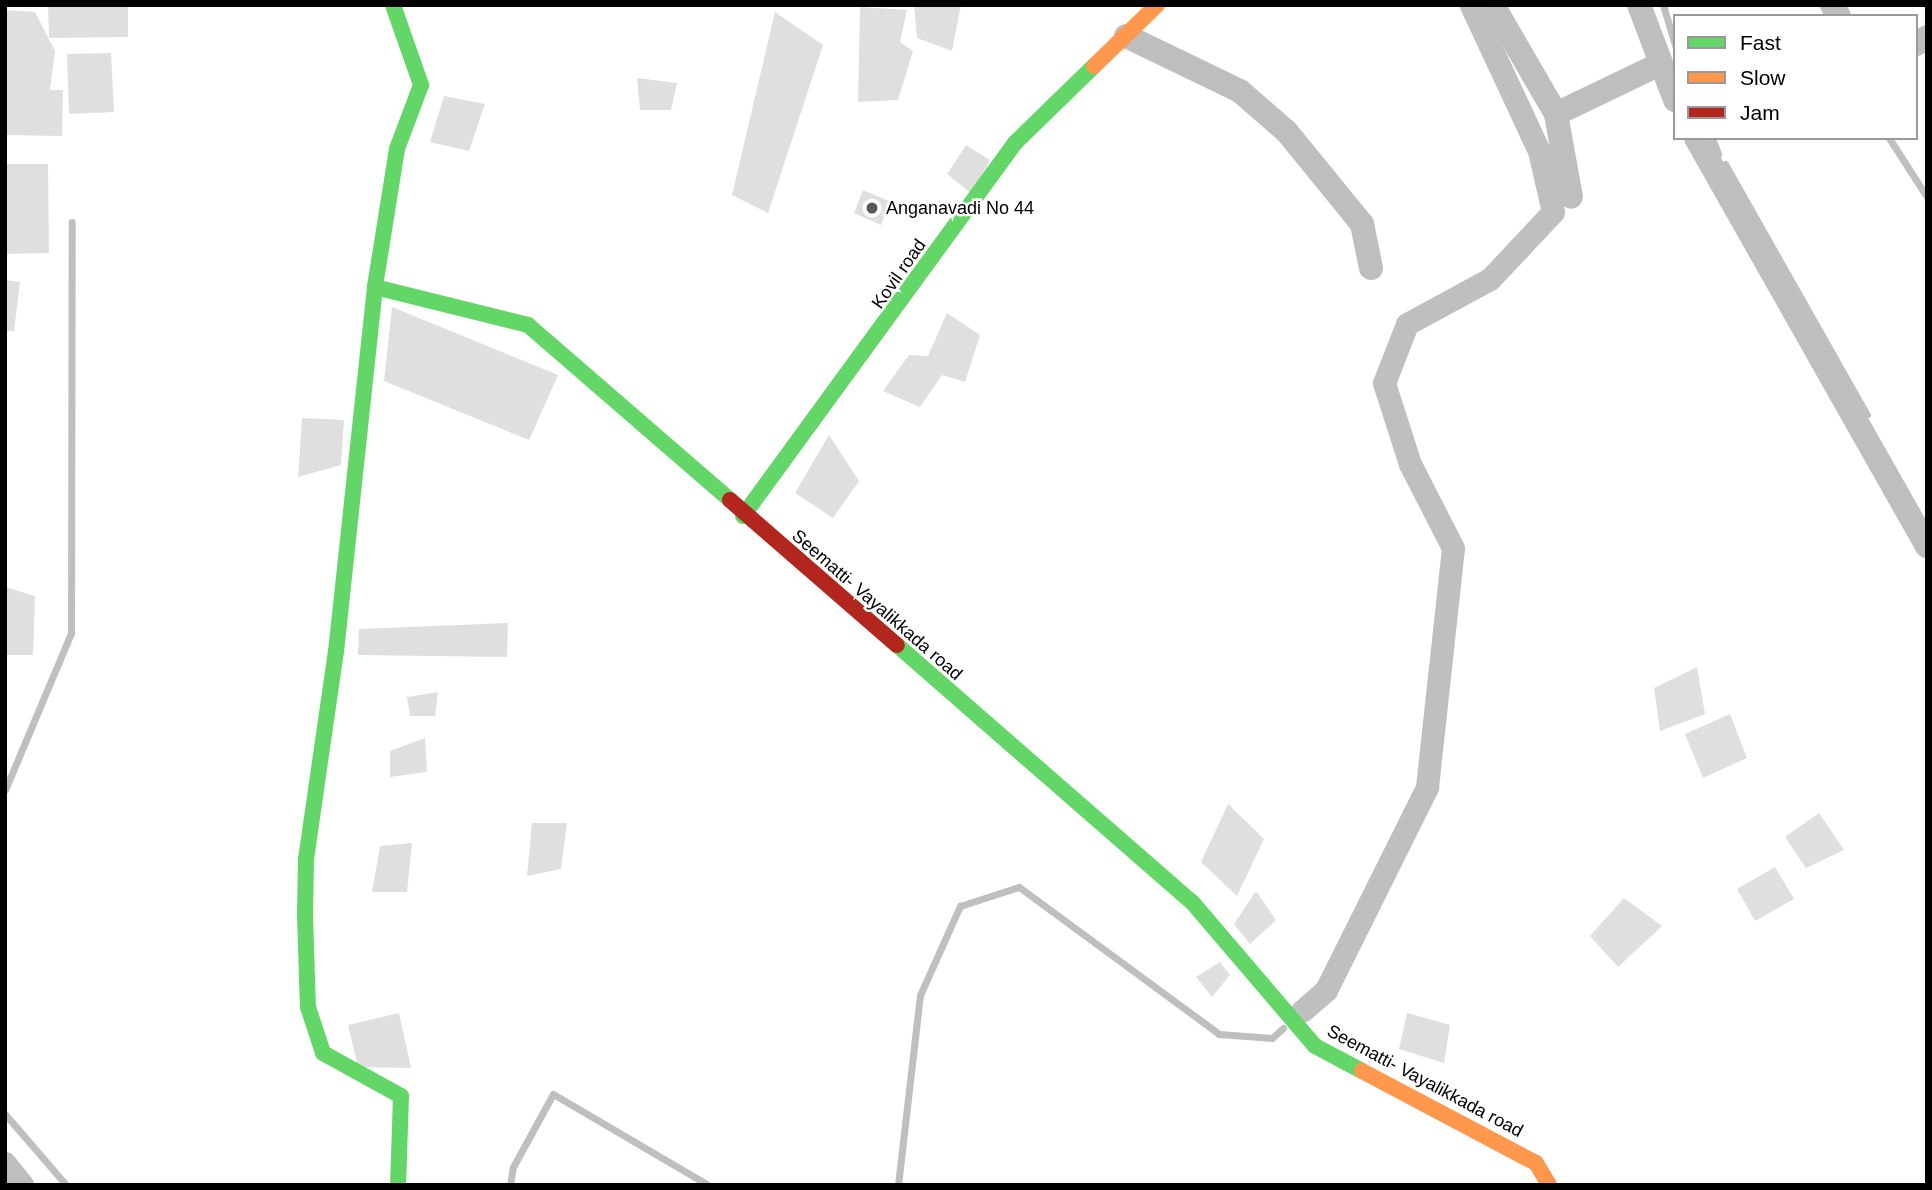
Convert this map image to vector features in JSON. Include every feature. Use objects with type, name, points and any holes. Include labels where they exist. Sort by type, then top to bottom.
[{"type":"street","points":[[393,5],[421,85],[397,149],[375,287],[336,652],[306,859],[305,914],[308,1007],[323,1053],[401,1096],[398,1185]]},
{"type":"street","name":"Kovil road","points":[[743,516],[1014,143],[1157,5]]},
{"type":"street","points":[[1493,5],[1556,114],[1571,197]]},
{"type":"street","points":[[1639,5],[1658,65],[1673,96]]},
{"type":"street","points":[[1126,36],[1240,91],[1287,132],[1362,224],[1371,268]]},
{"type":"street","points":[[1556,114],[1658,65]]},
{"type":"street","points":[[1697,140],[1927,546]]},
{"type":"street","name":"Seematti- Vayalikkada road","points":[[375,287],[528,325],[743,516],[1192,902],[1315,1046],[1536,1163],[1549,1185]]},
{"type":"street","points":[[5,1164],[22,1185]]},
{"type":"building","points":[[48,5],[128,5],[128,37],[49,38]]},
{"type":"building","points":[[914,5],[961,5],[952,51],[917,38]]},
{"type":"building","points":[[860,7],[907,10],[900,42],[913,51],[898,100],[858,102]]},
{"type":"building","points":[[5,10],[35,12],[55,51],[50,90],[63,90],[62,136],[5,135]]},
{"type":"building","points":[[775,12],[823,45],[768,213],[732,195]]},
{"type":"building","points":[[111,53],[114,112],[69,114],[67,54]]},
{"type":"building","points":[[637,78],[677,83],[671,110],[640,110]]},
{"type":"building","points":[[444,96],[485,104],[469,151],[430,142]]},
{"type":"building","points":[[966,145],[990,160],[972,194],[947,174]]},
{"type":"building","points":[[5,164],[48,164],[49,253],[5,254]]},
{"type":"building","name":"Anganavadi No 44","points":[[863,190],[891,202],[881,225],[854,213]]},
{"type":"building","points":[[5,280],[20,282],[14,331],[5,331]]},
{"type":"building","points":[[392,307],[558,375],[529,440],[384,381]]},
{"type":"building","points":[[947,313],[980,335],[965,382],[942,375],[920,407],[883,391],[909,355],[928,356]]},
{"type":"building","points":[[302,418],[344,420],[341,465],[298,477]]},
{"type":"building","points":[[829,435],[859,481],[833,518],[795,493]]},
{"type":"building","points":[[5,587],[35,596],[33,655],[5,655]]},
{"type":"building","points":[[508,623],[507,657],[358,655],[359,629]]},
{"type":"building","points":[[1697,667],[1705,714],[1660,731],[1654,688]]},
{"type":"building","points":[[438,692],[435,716],[410,716],[407,697]]},
{"type":"building","points":[[1730,714],[1747,758],[1703,778],[1685,734]]},
{"type":"building","points":[[425,738],[427,772],[390,777],[390,751]]},
{"type":"building","points":[[1228,804],[1264,839],[1237,896],[1201,862]]},
{"type":"building","points":[[1819,813],[1844,850],[1806,868],[1785,837]]},
{"type":"building","points":[[532,823],[567,823],[561,869],[527,876]]},
{"type":"building","points":[[412,843],[407,892],[372,892],[380,846]]},
{"type":"building","points":[[1775,867],[1794,899],[1755,921],[1737,889]]},
{"type":"building","points":[[1256,891],[1276,920],[1250,944],[1234,924]]},
{"type":"building","points":[[1624,898],[1662,926],[1618,967],[1590,936]]},
{"type":"building","points":[[1220,962],[1230,975],[1212,997],[1196,977]]},
{"type":"building","points":[[399,1013],[411,1068],[358,1067],[348,1025]]},
{"type":"building","points":[[1407,1013],[1450,1025],[1444,1063],[1399,1049]]},
{"type":"waterway","points":[[1302,1011],[1326,990],[1427,787],[1453,548],[1410,464],[1384,383],[1407,324],[1490,279],[1553,212],[1539,151],[1471,5]]},
{"type":"waterway","points":[[1663,5],[1673,38]]},
{"type":"waterway","points":[[1713,140],[1718,154]]},
{"type":"waterway","points":[[1890,140],[1927,197]]},
{"type":"waterway","points":[[1725,164],[1867,415]]},
{"type":"waterway","points":[[5,790],[71,633],[72,222]]},
{"type":"waterway","points":[[898,1185],[920,995],[960,906],[1019,887],[1219,1034],[1272,1038],[1283,1028]]},
{"type":"waterway","points":[[510,1185],[513,1167],[553,1094],[708,1185]]},
{"type":"waterway","points":[[5,1114],[66,1185]]},
{"type":"traffic: fast","points":[[393,5],[421,85],[397,149],[375,287],[528,325],[730,500]]},
{"type":"traffic: fast","points":[[743,516],[1015,143],[1094,66]]},
{"type":"traffic: fast","points":[[375,287],[336,651],[306,859],[305,914],[308,1007],[323,1053],[401,1096],[398,1185]]},
{"type":"traffic: fast","points":[[897,645],[1192,902],[1315,1046],[1362,1071]]},
{"type":"traffic: slow","points":[[1094,66],[1157,5]]},
{"type":"traffic: slow","points":[[1362,1071],[1536,1163],[1549,1185]]},
{"type":"traffic: jam","points":[[730,500],[897,645]]},
{"type":"place","name":"Anganavadi No 44","points":[[872,208]]}]
